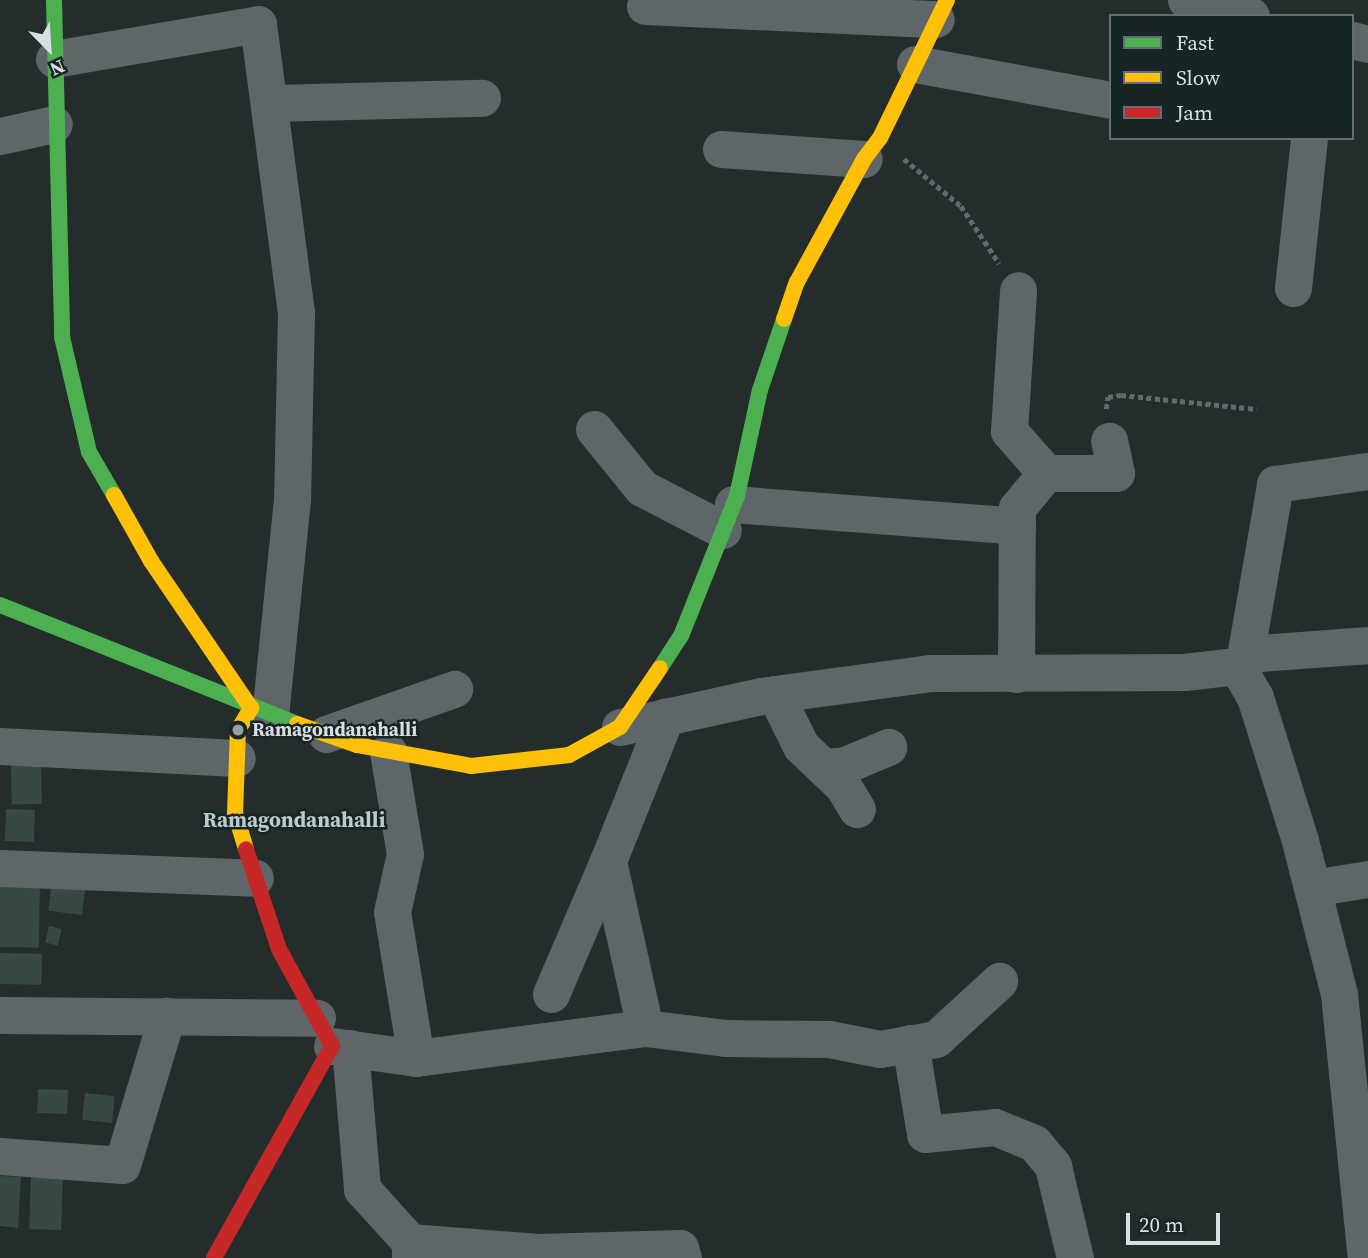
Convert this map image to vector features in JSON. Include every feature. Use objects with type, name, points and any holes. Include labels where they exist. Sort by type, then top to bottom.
[{"type":"street","points":[[54,0],[54,124],[62,337],[89,452],[151,561],[261,711]]},
{"type":"street","points":[[1186,0],[1243,14]]},
{"type":"street","points":[[620,727],[681,636],[728,517],[760,390],[797,282],[872,149],[942,10],[645,6]]},
{"type":"street","points":[[54,59],[258,24],[271,103],[296,312],[292,499],[261,711],[238,730],[235,814],[279,949],[333,1037],[362,1189],[410,1250],[538,1252],[680,1248],[683,1258]]},
{"type":"street","points":[[915,64],[1109,100]]},
{"type":"street","points":[[271,103],[482,99]]},
{"type":"street","points":[[0,136],[54,124]]},
{"type":"street","points":[[1293,288],[1309,140]]},
{"type":"street","points":[[721,149],[872,149]]},
{"type":"street","points":[[1018,290],[1009,431],[1046,473],[1116,473],[1109,442]]},
{"type":"street","points":[[594,429],[642,488],[728,517],[1017,526]]},
{"type":"street","points":[[1366,1258],[1353,993],[1312,888],[1244,664],[1275,484],[1368,471]]},
{"type":"street","points":[[1016,674],[1017,508],[1046,473]]},
{"type":"street","points":[[0,606],[261,711],[357,745],[471,766],[569,755],[620,727],[775,694],[931,673],[1184,672],[1368,645]]},
{"type":"street","points":[[326,734],[454,689]]},
{"type":"street","points":[[775,694],[802,746],[843,786],[858,809]]},
{"type":"street","points":[[551,995],[666,716]]},
{"type":"street","points":[[0,746],[237,758]]},
{"type":"street","points":[[824,767],[845,765],[888,747]]},
{"type":"street","points":[[388,751],[404,854],[392,912],[416,1058]]},
{"type":"street","points":[[608,861],[645,1028]]},
{"type":"street","points":[[0,868],[255,878]]},
{"type":"street","points":[[1312,888],[1368,878]]},
{"type":"street","points":[[0,1015],[167,1016],[333,1037],[416,1058],[645,1028],[725,1038],[829,1039],[880,1049],[936,1039],[999,981]]},
{"type":"street","points":[[0,1156],[122,1165],[167,1016]]},
{"type":"street","points":[[214,1258],[333,1037]]},
{"type":"street","points":[[910,1043],[925,1134],[995,1127],[1034,1143],[1053,1166],[1075,1258]]},
{"type":"path","points":[[872,149],[961,206],[1018,290]]},
{"type":"path","points":[[1109,442],[1108,397],[1121,395],[1256,409]]},
{"type":"building","points":[[41,763],[42,804],[12,805],[11,764]]},
{"type":"building","points":[[6,809],[35,810],[34,842],[5,841]]},
{"type":"building","points":[[52,880],[86,884],[82,915],[48,911]]},
{"type":"building","points":[[0,882],[40,883],[39,948],[0,947]]},
{"type":"building","points":[[49,926],[62,929],[58,945],[45,943]]},
{"type":"building","points":[[0,953],[42,954],[41,985],[0,984]]},
{"type":"building","points":[[38,1089],[68,1090],[67,1114],[37,1113]]},
{"type":"building","points":[[85,1093],[115,1096],[112,1123],[82,1120]]},
{"type":"building","points":[[0,1176],[21,1177],[18,1228],[0,1226]]},
{"type":"building","points":[[31,1177],[63,1178],[61,1230],[29,1229]]},
{"type":"traffic: fast","points":[[54,0],[62,337],[89,452],[114,495]]},
{"type":"traffic: fast","points":[[660,668],[681,636],[737,496],[760,390],[784,319]]},
{"type":"traffic: fast","points":[[0,605],[297,724]]},
{"type":"traffic: slow","points":[[784,319],[797,282],[864,159],[880,138],[947,0]]},
{"type":"traffic: slow","points":[[114,495],[151,561],[251,708]]},
{"type":"traffic: slow","points":[[297,724],[357,745],[471,766],[569,755],[620,727],[660,668]]},
{"type":"traffic: slow","points":[[246,849],[235,814],[238,730],[251,708]]},
{"type":"traffic: jam","points":[[214,1258],[332,1046],[279,949],[246,849]]},
{"type":"place","name":"Ramagondanahalli","points":[[238,730]]},
{"type":"district","name":"Ramagondanahalli","points":[[294,820]]}]
